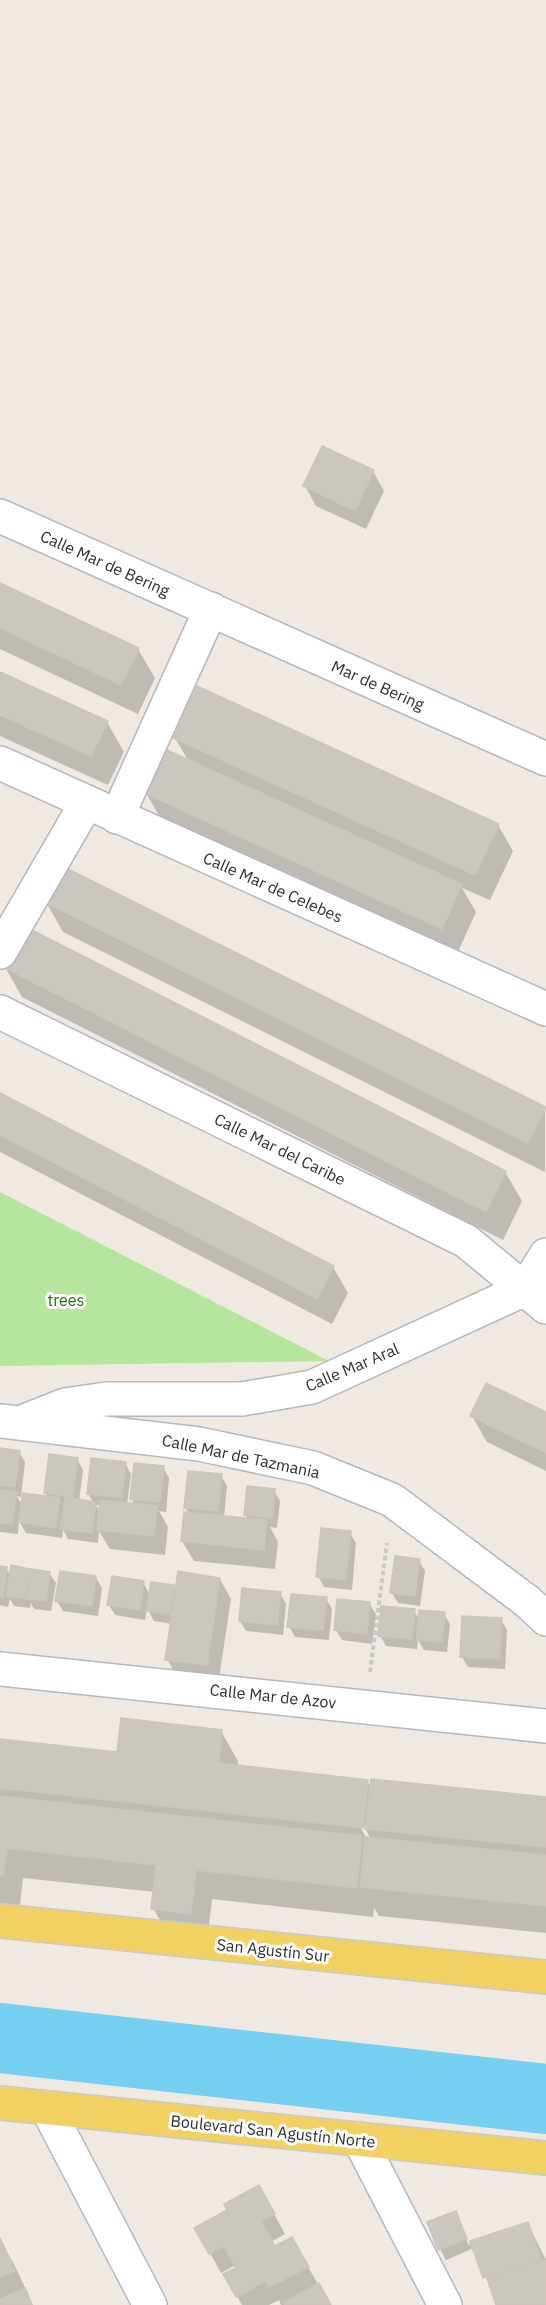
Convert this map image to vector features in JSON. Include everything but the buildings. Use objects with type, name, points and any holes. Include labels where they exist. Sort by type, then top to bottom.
[{"type":"main road","name":"San Agustín Sur","points":[[0,1921],[546,1977]]},
{"type":"main road","name":"Boulevard San Agustín Norte","points":[[0,2103],[546,2158]]},
{"type":"street","name":"Calle Mar de Bering","points":[[0,516],[211,609]]},
{"type":"street","name":"Mar de Bering","points":[[211,609],[546,759]]},
{"type":"street","points":[[117,817],[211,609]]},
{"type":"street","name":"Calle Mar de Celebes","points":[[0,763],[546,1010]]},
{"type":"street","points":[[0,952],[87,802]]},
{"type":"street","name":"Calle Mar del Caribe","points":[[0,1012],[466,1241],[536,1298]]},
{"type":"street","points":[[536,1298],[546,1255]]},
{"type":"street","name":"Calle Mar Aral","points":[[11,1421],[65,1405],[106,1399],[242,1399],[312,1387],[536,1298]]},
{"type":"street","name":"Calle Mar de Tazmania","points":[[11,1421],[199,1444],[313,1468],[392,1500],[528,1602],[546,1619]]},
{"type":"street","name":"Calle Mar de Azov","points":[[0,1669],[546,1726]]},
{"type":"street","points":[[47,2108],[150,2305]]},
{"type":"street","points":[[359,2139],[445,2305]]},
{"type":"path","points":[[366,1706],[392,1500]]},
{"type":"green space","name":"trees","points":[[0,1192],[329,1361],[0,1366]]},
{"type":"waterway","points":[[0,2038],[546,2099]]}]
